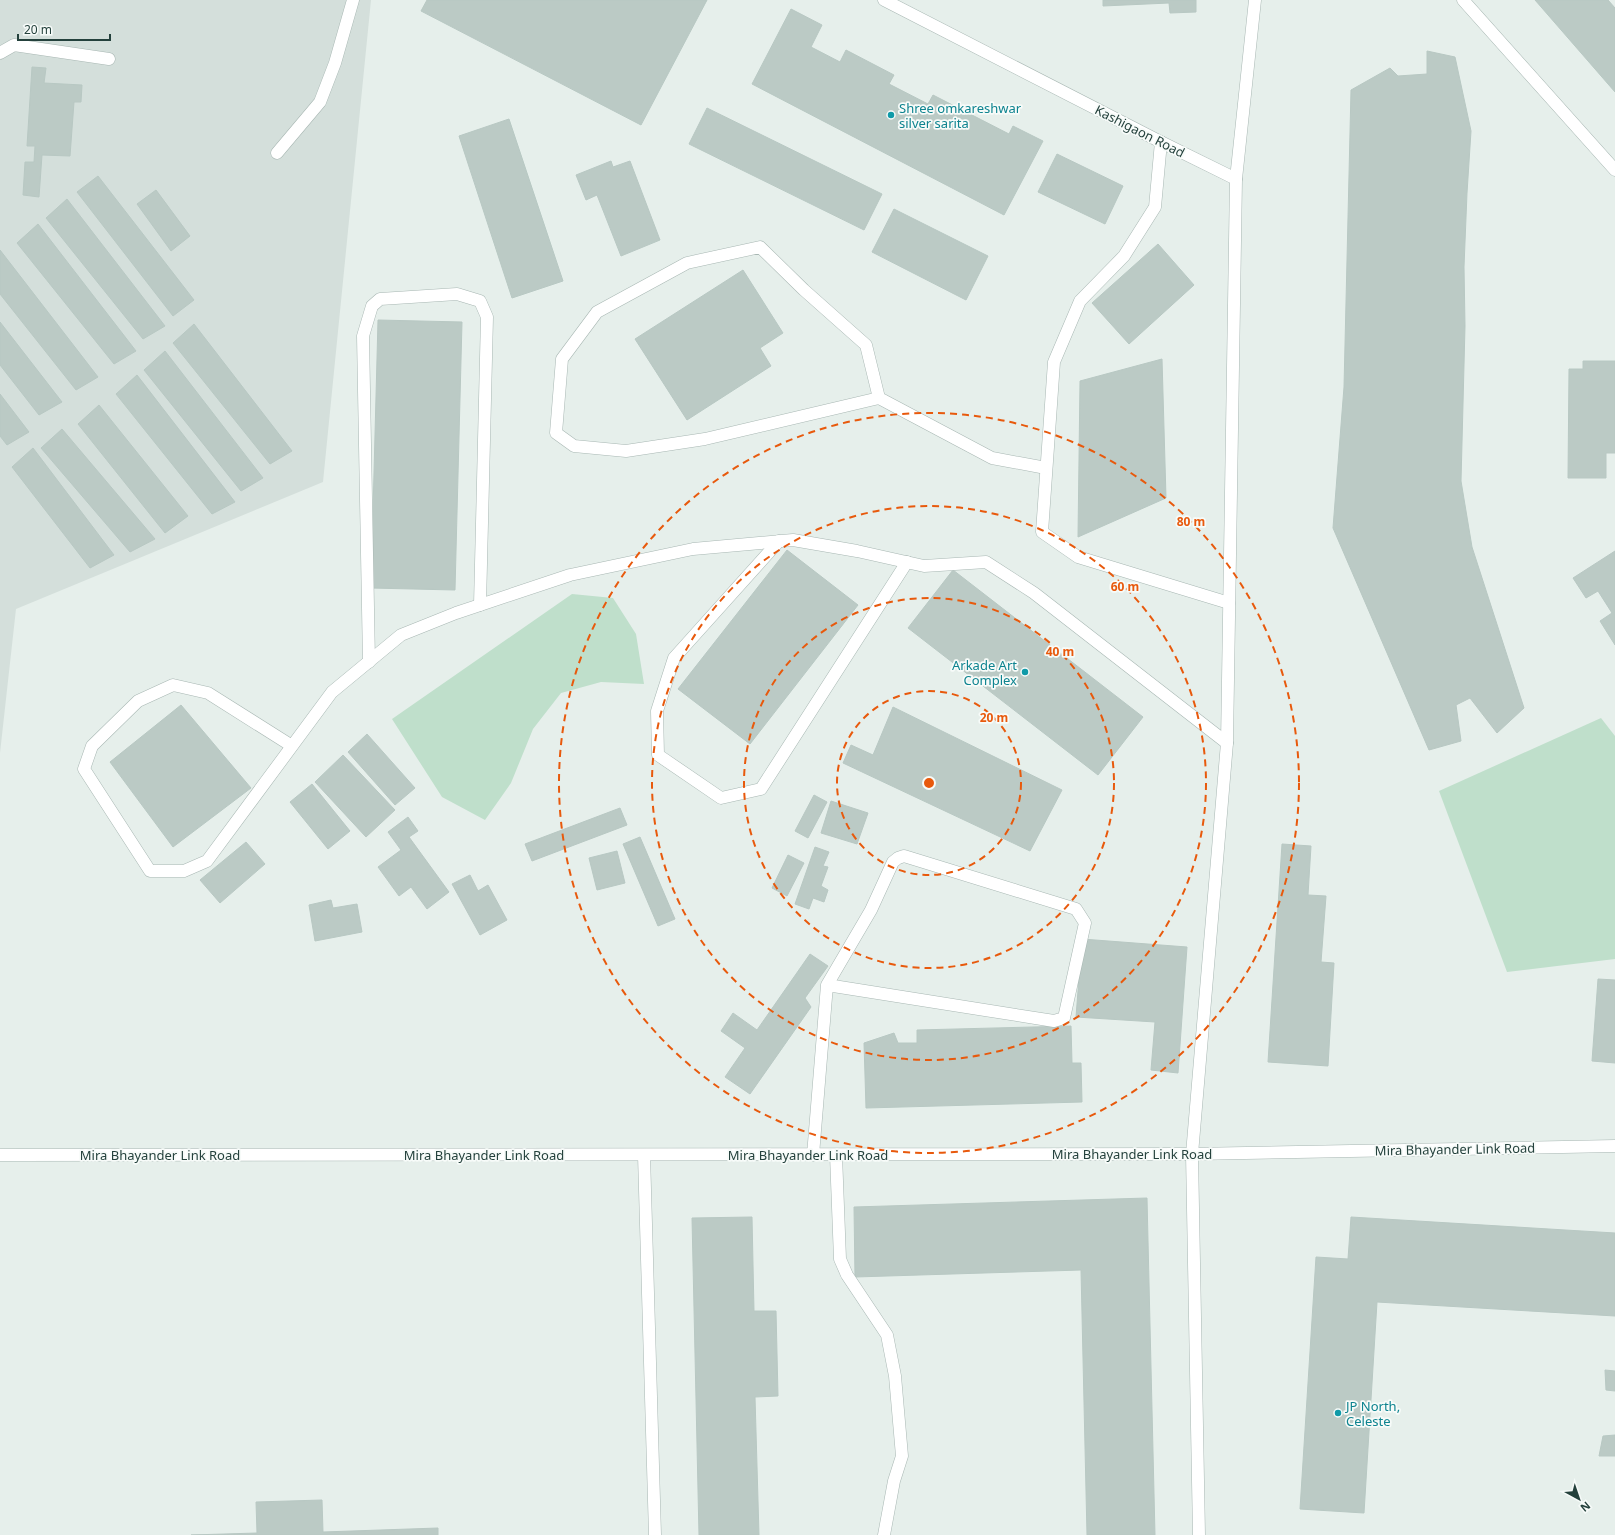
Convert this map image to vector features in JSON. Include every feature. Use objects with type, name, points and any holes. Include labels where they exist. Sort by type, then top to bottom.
[{"type":"street","points":[[277,153],[320,102],[336,63],[353,0]]},
{"type":"street","name":"Kashigaon Road","points":[[884,0],[1236,179]]},
{"type":"street","points":[[1199,1535],[1192,1154],[1227,744],[1236,179],[1255,0]]},
{"type":"street","points":[[1463,0],[1615,170]]},
{"type":"street","points":[[0,53],[14,46],[109,59]]},
{"type":"street","points":[[1161,142],[1155,207],[1124,256],[1080,301],[1054,362],[1042,532],[1078,557],[1229,603]]},
{"type":"street","points":[[879,398],[866,345],[804,290],[760,247],[687,264],[597,312],[562,358],[556,434],[574,446],[626,451],[706,439],[826,409],[879,398],[992,458],[1046,468]]},
{"type":"street","points":[[369,662],[363,336],[372,306],[380,299],[456,294],[480,301],[487,317],[480,605]]},
{"type":"street","points":[[292,746],[208,693],[173,686],[138,701],[92,746],[84,769],[150,871],[184,871],[207,861],[332,692],[401,635],[480,605],[577,574],[693,549],[793,540],[857,551],[924,566],[986,562],[1034,593],[1227,744]]},
{"type":"street","points":[[779,541],[674,658],[657,711],[658,755],[720,798],[761,789],[907,562]]},
{"type":"street","points":[[813,1155],[827,985],[872,910],[893,862],[904,856],[1076,909],[1085,923],[1064,1018],[1054,1021],[827,985]]},
{"type":"street","name":"Mira Bhayander Link Road","points":[[0,1155],[1192,1154],[1615,1146]]},
{"type":"street","points":[[644,1155],[655,1535]]},
{"type":"street","points":[[836,1155],[840,1259],[847,1275],[887,1335],[895,1376],[902,1456],[894,1481],[884,1535]]},
{"type":"shaded area","points":[[0,0],[371,0],[323,482],[16,609],[0,753]]},
{"type":"green space","points":[[572,594],[613,598],[636,634],[644,684],[601,682],[561,693],[533,729],[511,783],[485,820],[442,797],[392,719]]},
{"type":"green space","points":[[1601,718],[1615,736],[1615,959],[1507,972],[1439,791]]},
{"type":"building","points":[[427,0],[707,0],[641,125],[421,11]]},
{"type":"building","points":[[1103,0],[1196,0],[1196,12],[1170,13],[1169,3],[1103,6]]},
{"type":"building","points":[[1535,0],[1608,0],[1615,8],[1615,92]]},
{"type":"building","name":"Shree omkareshwar silver sarita","points":[[791,9],[822,25],[811,47],[840,62],[846,50],[894,75],[889,84],[928,104],[933,95],[1009,134],[1013,126],[1043,141],[1004,215],[752,84]]},
{"type":"building","points":[[1427,51],[1455,57],[1471,131],[1464,267],[1465,326],[1461,481],[1472,547],[1524,708],[1497,733],[1470,698],[1456,705],[1461,741],[1429,750],[1333,528],[1344,387],[1351,90],[1390,68],[1398,76],[1427,74]]},
{"type":"building","points":[[32,67],[46,68],[44,83],[82,85],[81,102],[74,102],[70,156],[42,155],[39,197],[23,195],[25,162],[34,162],[35,146],[27,146]]},
{"type":"building","points":[[707,108],[882,194],[864,230],[689,144]]},
{"type":"building","points":[[509,119],[563,281],[512,298],[459,136]]},
{"type":"building","points":[[1057,154],[1123,186],[1105,224],[1038,192]]},
{"type":"building","points":[[611,161],[613,167],[630,161],[660,240],[621,256],[597,195],[586,200],[576,175]]},
{"type":"building","points":[[98,176],[194,300],[173,316],[77,192]]},
{"type":"building","points":[[156,190],[190,236],[171,251],[137,204]]},
{"type":"building","points":[[67,199],[165,326],[143,339],[46,218]]},
{"type":"building","points":[[894,209],[988,256],[966,300],[872,252]]},
{"type":"building","points":[[38,224],[136,351],[114,364],[17,243]]},
{"type":"building","points":[[1158,244],[1194,285],[1129,344],[1092,303]]},
{"type":"building","points":[[0,250],[98,377],[76,390],[0,294]]},
{"type":"building","points":[[743,270],[783,333],[760,348],[771,366],[687,420],[635,339]]},
{"type":"building","points":[[378,320],[462,322],[455,590],[371,588]]},
{"type":"building","points":[[0,322],[62,402],[39,415],[0,365]]},
{"type":"building","points":[[194,324],[292,451],[270,464],[173,343]]},
{"type":"building","points":[[165,351],[263,478],[241,491],[144,370]]},
{"type":"building","points":[[1162,359],[1166,498],[1078,537],[1080,381]]},
{"type":"building","points":[[1583,361],[1615,361],[1615,453],[1606,453],[1606,478],[1568,478],[1569,369],[1583,369]]},
{"type":"building","points":[[137,375],[235,502],[212,514],[116,394]]},
{"type":"building","points":[[0,394],[29,432],[7,445],[0,436]]},
{"type":"building","points":[[99,405],[188,516],[165,533],[78,424]]},
{"type":"building","points":[[62,429],[155,539],[130,552],[41,448]]},
{"type":"building","points":[[33,448],[114,555],[90,568],[12,467]]},
{"type":"building","points":[[787,550],[858,605],[750,744],[678,689]]},
{"type":"building","points":[[1615,551],[1615,645],[1600,621],[1612,613],[1598,591],[1586,598],[1573,578]]},
{"type":"building","name":"Arkade Art Complex","points":[[953,570],[1143,717],[1098,775],[908,628]]},
{"type":"building","points":[[181,705],[251,788],[173,847],[110,762]]},
{"type":"building","points":[[893,707],[1062,790],[1030,851],[843,763],[851,745],[873,755]]},
{"type":"building","points":[[367,734],[415,788],[395,805],[348,752]]},
{"type":"building","points":[[343,755],[395,810],[366,837],[315,782]]},
{"type":"building","points":[[312,784],[350,831],[328,849],[290,802]]},
{"type":"building","points":[[814,795],[827,802],[808,838],[795,831]]},
{"type":"building","points":[[831,801],[868,813],[857,844],[821,833]]},
{"type":"building","points":[[620,808],[627,825],[532,861],[525,844]]},
{"type":"building","points":[[408,817],[418,831],[409,837],[449,892],[427,909],[411,887],[399,896],[378,867],[401,850],[388,832]]},
{"type":"building","points":[[640,837],[675,919],[658,926],[623,844]]},
{"type":"building","points":[[246,842],[265,864],[220,903],[200,880]]},
{"type":"building","points":[[1282,844],[1311,846],[1308,895],[1326,896],[1321,962],[1334,963],[1328,1066],[1268,1062]]},
{"type":"building","points":[[815,847],[829,852],[823,866],[828,867],[821,886],[828,890],[824,902],[813,898],[809,909],[795,904]]},
{"type":"building","points":[[617,851],[625,883],[597,890],[589,858]]},
{"type":"building","points":[[788,855],[804,863],[787,896],[772,888]]},
{"type":"building","points":[[470,875],[478,891],[488,885],[507,920],[480,935],[452,884]]},
{"type":"building","points":[[331,900],[333,908],[357,904],[362,932],[315,941],[309,905]]},
{"type":"building","points":[[1082,939],[1187,947],[1178,1073],[1151,1070],[1155,1022],[1076,1017]]},
{"type":"building","points":[[810,954],[828,966],[805,998],[811,1007],[750,1094],[725,1077],[745,1048],[721,1031],[733,1013],[757,1030]]},
{"type":"building","points":[[1598,979],[1615,980],[1615,1063],[1592,1061]]},
{"type":"building","points":[[1071,1026],[1072,1063],[1081,1063],[1082,1102],[866,1108],[864,1043],[894,1033],[898,1043],[917,1043],[917,1030]]},
{"type":"building","points":[[1147,1198],[1155,1535],[1087,1535],[1081,1270],[855,1277],[854,1207]]},
{"type":"building","points":[[752,1217],[754,1311],[776,1311],[778,1396],[755,1397],[759,1535],[699,1535],[692,1218]]},
{"type":"building","name":"JP North, Celeste","points":[[1351,1217],[1615,1233],[1615,1316],[1377,1302],[1364,1513],[1300,1509],[1316,1257],[1348,1259]]},
{"type":"building","points":[[1605,1370],[1615,1371],[1615,1391],[1606,1390]]},
{"type":"building","points":[[1615,1435],[1615,1456],[1599,1456],[1603,1436]]},
{"type":"building","points":[[322,1500],[323,1532],[438,1528],[438,1535],[191,1535],[257,1533],[256,1502]]},
{"type":"place","name":"Shree omkareshwar silver sarita","points":[[891,115]]},
{"type":"place","name":"Arkade Art Complex","points":[[1025,672]]},
{"type":"place","name":"JP North, Celeste","points":[[1338,1413]]}]
